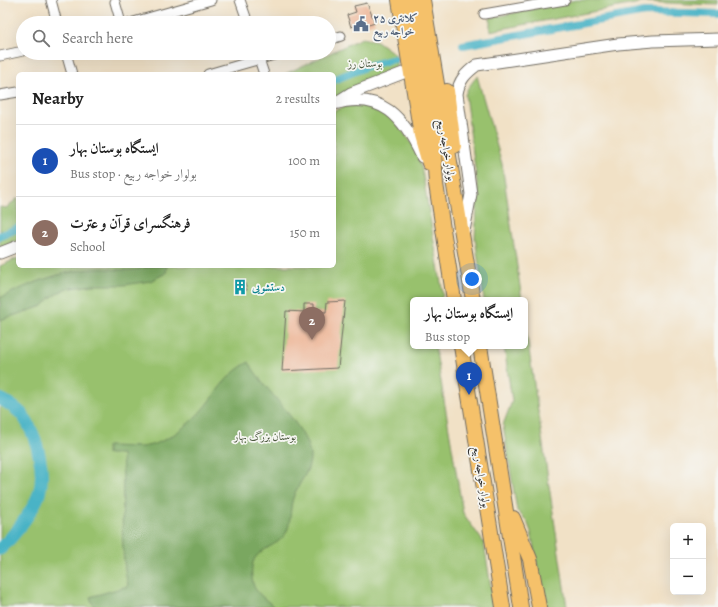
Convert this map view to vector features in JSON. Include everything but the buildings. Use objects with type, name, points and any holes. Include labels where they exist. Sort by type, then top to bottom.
[{"type":"main road","points":[[399,0],[421,135],[436,184]]},
{"type":"main road","name":"بولوار خواجه ربیع","points":[[411,0],[433,135],[436,184],[454,297]]},
{"type":"main road","name":"بولوار خواجه ربیع","points":[[423,0],[448,159],[458,206],[473,297]]},
{"type":"main road","points":[[432,0],[453,125],[458,206]]},
{"type":"main road","name":"بولوار خواجه ربیع","points":[[461,349],[503,607]]},
{"type":"main road","name":"بولوار خواجه ربیع","points":[[480,349],[521,607]]},
{"type":"main road","points":[[504,497],[530,559],[539,607]]},
{"type":"street","points":[[51,0],[55,16]]},
{"type":"street","points":[[150,16],[186,3],[211,0]]},
{"type":"street","points":[[240,0],[246,16]]},
{"type":"street","points":[[484,14],[565,0]]},
{"type":"street","points":[[115,2],[119,16]]},
{"type":"street","points":[[336,38],[341,36]]},
{"type":"street","points":[[463,236],[471,194],[457,94],[459,82],[470,70],[477,65],[618,44],[653,41],[718,39]]},
{"type":"street","points":[[0,56],[16,53]]},
{"type":"street","points":[[68,60],[71,72]]},
{"type":"street","points":[[214,72],[247,60]]},
{"type":"street","points":[[259,60],[263,72]]},
{"type":"street","points":[[336,103],[351,93],[411,70]]},
{"type":"street","points":[[0,95],[16,92]]},
{"type":"street","points":[[336,104],[350,101],[366,101],[381,106],[395,114],[410,132],[436,184]]},
{"type":"street","points":[[0,253],[16,247]]},
{"type":"green space","points":[[576,0],[718,0],[718,5],[645,2],[490,31],[490,18]]},
{"type":"green space","name":"بوستان رز","points":[[362,38],[377,41],[395,54],[397,70],[336,100],[336,72],[289,72],[315,60],[336,60],[336,50]]},
{"type":"green space","points":[[477,76],[502,164],[522,297],[484,297],[475,238],[478,190],[465,95],[468,88]]},
{"type":"green space","name":"بوستان بزرگ بهار","points":[[368,105],[387,111],[414,146],[422,170],[443,295],[442,297],[410,297],[410,349],[436,349],[463,513],[484,543],[494,607],[0,607],[0,266],[16,259],[16,268],[336,268],[336,110],[346,106]]},
{"type":"green space","points":[[16,200],[16,241],[0,248],[0,207],[6,208]]},
{"type":"green space","points":[[143,268],[167,268],[166,273],[150,281],[124,285],[93,285],[65,289],[50,298],[43,306],[0,320],[0,298],[44,279],[90,269],[136,270]]},
{"type":"green space","points":[[528,343],[567,607],[545,607],[531,532],[527,521],[517,511],[503,425],[512,401],[504,349],[528,349]]},
{"type":"green space","points":[[249,362],[302,433],[308,445],[310,456],[310,461],[306,472],[293,498],[287,532],[281,539],[261,552],[255,558],[252,565],[252,579],[254,587],[260,595],[274,607],[94,607],[90,597],[128,586],[122,536],[122,454],[107,454],[107,446],[141,447],[168,438],[186,426],[200,412],[230,376]]},
{"type":"waterway","points":[[463,45],[645,12],[718,14]]},
{"type":"waterway","points":[[336,79],[367,66],[394,59]]},
{"type":"waterway","points":[[0,236],[16,229]]},
{"type":"waterway","points":[[0,399],[10,404],[20,412],[29,425],[33,434],[41,465],[41,485],[36,501],[11,538],[0,549]]},
{"type":"place","name":"کلانتری ٢۵ خواجه ربیع","points":[[361,24]]},
{"type":"place","name":"دستشویی","points":[[240,287]]},
{"type":"place","name":"فرهنگسرای قرآن و عترت","points":[[312,340]]},
{"type":"place","name":"ایستگاه بوستان بهار","points":[[469,395]]}]
